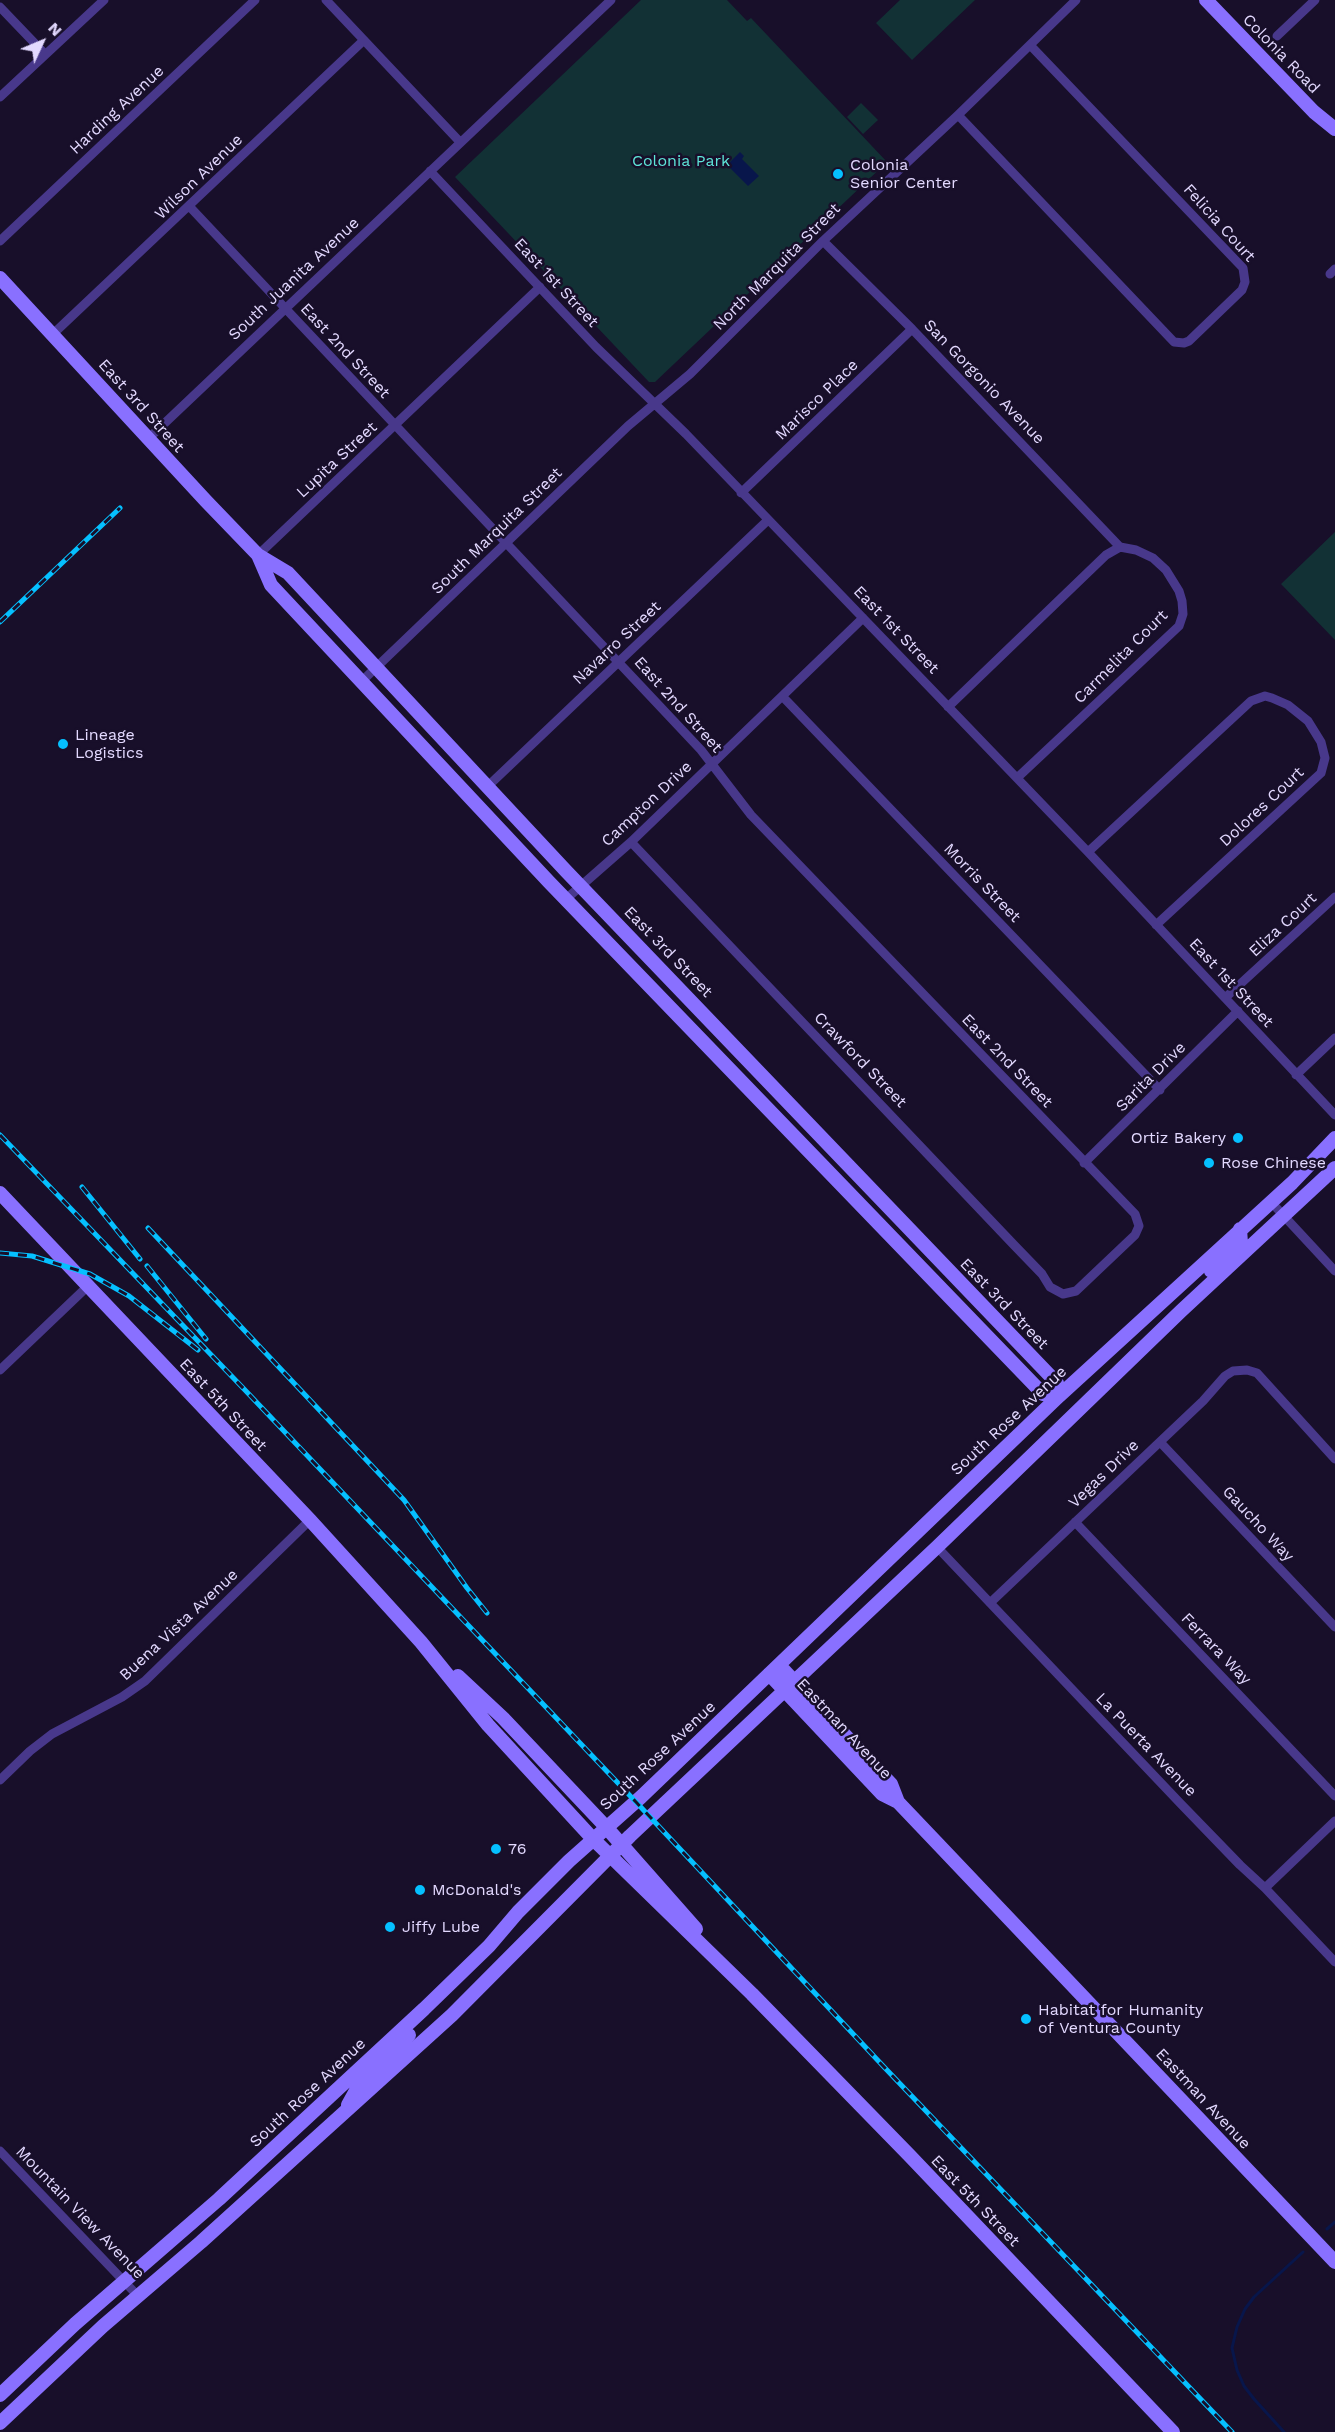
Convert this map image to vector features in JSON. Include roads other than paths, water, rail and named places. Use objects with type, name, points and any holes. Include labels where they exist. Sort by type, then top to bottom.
[{"type":"main road","name":"Colonia Road","points":[[1206,0],[1314,112],[1335,129]]},
{"type":"main road","name":"East 3rd Street","points":[[0,279],[258,555],[288,573],[487,787],[1057,1383],[1059,1396],[1043,1394],[566,899],[271,585],[258,555]]},
{"type":"main road","name":"South Rose Avenue","points":[[0,2395],[75,2324],[125,2283],[424,2009],[593,1839],[774,1670],[1059,1396],[1271,1202],[1335,1138]]},
{"type":"main road","points":[[0,2423],[138,2296],[461,2007],[622,1844],[937,1547],[1181,1311],[1335,1168]]},
{"type":"main road","name":"East 5th Street","points":[[0,1193],[310,1520],[421,1642],[488,1725],[610,1857],[752,1994],[1173,2432]]},
{"type":"main road","points":[[1181,1311],[1183,1297],[1241,1243],[1240,1229]]},
{"type":"main road","points":[[1059,1396],[1075,1413]]},
{"type":"main road","name":"East 5th Street","points":[[421,1642],[503,1718],[622,1844],[752,1994]]},
{"type":"main road","name":"Eastman Avenue","points":[[774,1670],[891,1784],[898,1802],[1335,2262]]},
{"type":"main road","points":[[342,2115],[363,2078],[422,2023],[424,2009]]},
{"type":"street","points":[[0,97],[104,0]]},
{"type":"street","name":"Harding Avenue","points":[[0,241],[255,0]]},
{"type":"street","points":[[326,0],[460,142]]},
{"type":"street","name":"South Juanita Avenue","points":[[149,438],[611,0]]},
{"type":"street","name":"North Marquita Street","points":[[655,404],[690,374],[823,241],[958,115],[1076,0]]},
{"type":"street","points":[[1277,36],[1315,0]]},
{"type":"street","points":[[0,7],[45,54]]},
{"type":"street","name":"Wilson Avenue","points":[[53,334],[363,40]]},
{"type":"street","name":"Felicia Court","points":[[958,115],[1174,342],[1189,341],[1242,290],[1245,282],[1243,268],[1030,45]]},
{"type":"street","name":"East 1st Street","points":[[430,171],[596,347],[655,404],[1088,852],[1335,1115]]},
{"type":"street","name":"East 2nd Street","points":[[189,206],[701,750],[751,815],[1135,1214],[1139,1226]]},
{"type":"street","name":"San Gorgonio Avenue","points":[[823,241],[912,329],[1120,547]]},
{"type":"street","name":"Lupita Street","points":[[258,555],[540,287]]},
{"type":"street","name":"Marisco Place","points":[[741,493],[912,329]]},
{"type":"street","name":"South Marquita Street","points":[[362,681],[628,426],[655,404]]},
{"type":"street","name":"Navarro Street","points":[[487,787],[768,520]]},
{"type":"street","points":[[948,707],[1106,555],[1120,547]]},
{"type":"street","name":"Carmelita Court","points":[[1017,778],[1179,626],[1183,614],[1182,601],[1173,580],[1153,558],[1136,550],[1120,547]]},
{"type":"street","name":"Campton Drive","points":[[566,899],[631,842],[863,618]]},
{"type":"street","name":"Dolores Court","points":[[1088,852],[1251,701],[1265,696],[1272,698],[1288,705],[1308,721],[1321,742],[1325,758],[1321,773],[1155,925]]},
{"type":"street","name":"Morris Street","points":[[783,697],[1160,1090]]},
{"type":"street","points":[[438,764],[453,750]]},
{"type":"street","name":"Crawford Street","points":[[631,842],[1042,1274],[1050,1287],[1059,1293],[1068,1295],[1084,1286],[1129,1243],[1139,1226]]},
{"type":"street","name":"Eliza Court","points":[[1225,998],[1335,897]]},
{"type":"street","name":"Sarita Drive","points":[[1084,1163],[1238,1011]]},
{"type":"street","points":[[1296,1075],[1335,1038]]},
{"type":"street","points":[[1271,1202],[1335,1271]]},
{"type":"street","points":[[0,1370],[88,1286]]},
{"type":"street","name":"Vegas Drive","points":[[990,1603],[1203,1401],[1225,1376],[1241,1369],[1257,1373],[1335,1459]]},
{"type":"street","name":"Gaucho Way","points":[[1160,1442],[1335,1627]]},
{"type":"street","name":"Buena Vista Avenue","points":[[0,1780],[30,1751],[52,1734],[122,1697],[145,1681],[310,1520]]},
{"type":"street","name":"Ferrara Way","points":[[1075,1522],[1335,1796]]},
{"type":"street","name":"La Puerta Avenue","points":[[937,1547],[1225,1850],[1265,1888],[1335,1962]]},
{"type":"street","points":[[1265,1888],[1335,1821]]},
{"type":"street","name":"Mountain View Avenue","points":[[0,2151],[138,2296]]},
{"type":"waterway","points":[[1327,2229],[1335,2222]]},
{"type":"waterway","points":[[1284,2432],[1244,2386],[1237,2370],[1232,2348],[1237,2327],[1245,2309],[1254,2297],[1303,2252]]},
{"type":"railway","points":[[0,622],[120,508]]},
{"type":"railway","points":[[0,1135],[244,1389],[1232,2432]]},
{"type":"railway","points":[[82,1187],[140,1259]]},
{"type":"railway","points":[[148,1228],[404,1500],[487,1613]]},
{"type":"railway","points":[[0,1253],[32,1256],[90,1274],[129,1296],[198,1350]]},
{"type":"railway","points":[[147,1266],[206,1339]]},
{"type":"place","name":"Colonia Senior Center","points":[[838,174]]},
{"type":"place","name":"Lineage Logistics","points":[[63,744]]},
{"type":"place","name":"Ortiz Bakery","points":[[1238,1138]]},
{"type":"place","name":"Rose Chinese","points":[[1209,1163]]},
{"type":"place","name":"76","points":[[496,1849]]},
{"type":"place","name":"McDonald's","points":[[420,1890]]},
{"type":"place","name":"Jiffy Lube","points":[[390,1927]]},
{"type":"place","name":"Habitat for Humanity of Ventura County","points":[[1026,2019]]},
{"type":"park label","name":"Colonia Park","points":[[681,161]]}]
